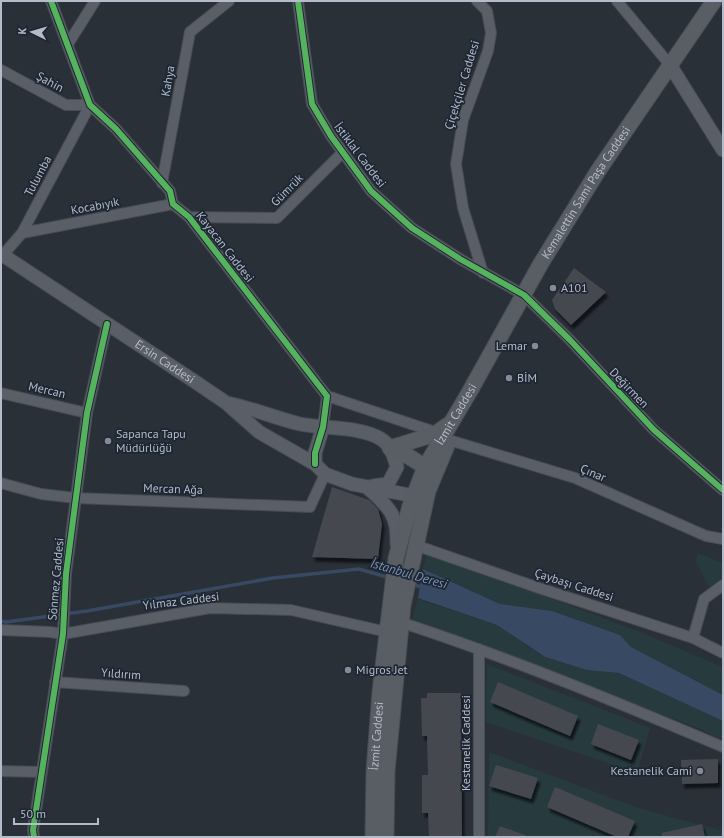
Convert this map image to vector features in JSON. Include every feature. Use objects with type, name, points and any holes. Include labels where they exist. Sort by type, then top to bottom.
[{"type":"main road","name":"Kemalettin Sami Paşa Caddesi","points":[[470,391],[540,265],[598,171],[714,1]]},
{"type":"main road","name":"İzmit Caddesi","points":[[386,837],[387,771],[400,622],[397,604],[396,558],[413,496],[430,470],[451,422],[470,391]]},
{"type":"main road","name":"İzmit Caddesi","points":[[373,837],[374,771],[387,632],[415,545],[428,490],[430,470],[444,437],[470,391]]},
{"type":"main road","points":[[390,448],[444,437],[451,422]]},
{"type":"main road","points":[[390,448],[405,452],[413,461],[430,470]]},
{"type":"street","name":"Kayacan Caddesi","points":[[51,1],[90,105],[116,129],[170,191],[173,204],[189,217],[327,396]]},
{"type":"street","points":[[68,44],[95,1]]},
{"type":"street","name":"Kahya","points":[[162,183],[190,32],[229,1]]},
{"type":"street","name":"İstiklal Caddesi","points":[[298,1],[312,104],[343,152],[371,191],[412,228],[483,273],[524,295]]},
{"type":"street","name":"Çiçekçiler Caddesi","points":[[477,1],[487,11],[491,33],[488,50],[463,120],[456,164],[463,208],[483,273]]},
{"type":"street","points":[[618,1],[670,65],[723,150]]},
{"type":"street","name":"Şahin","points":[[1,70],[66,105],[90,105]]},
{"type":"street","name":"Tulumba","points":[[2,255],[22,233],[90,105]]},
{"type":"street","name":"Gümrük","points":[[189,217],[277,218],[343,152]]},
{"type":"street","name":"Kocabıyık","points":[[22,233],[173,204]]},
{"type":"street","name":"Ersin Caddesi","points":[[2,255],[225,402],[259,432],[316,464],[325,474]]},
{"type":"street","name":"Değirmen","points":[[524,295],[570,340],[654,430],[723,490]]},
{"type":"street","name":"Sönmez Caddesi","points":[[34,837],[33,830],[63,629],[66,574],[87,413],[107,324]]},
{"type":"street","name":"Mercan","points":[[1,393],[87,413]]},
{"type":"street","points":[[316,464],[315,453],[323,427],[327,396],[444,437]]},
{"type":"street","points":[[225,402],[251,408],[300,424],[358,431],[381,439],[390,448],[397,468],[388,484],[367,487]]},
{"type":"street","name":"Çınar","points":[[444,437],[575,478],[706,536],[723,539]]},
{"type":"street","points":[[325,474],[352,484],[413,496],[428,490]]},
{"type":"street","name":"Mercan Ağa","points":[[1,484],[41,494],[76,498],[310,506],[325,474]]},
{"type":"street","points":[[367,487],[391,510],[397,528],[396,558]]},
{"type":"street","name":"Çaybaşı Caddesi","points":[[415,545],[693,638],[723,653]]},
{"type":"street","points":[[693,638],[704,599],[723,585]]},
{"type":"street","name":"Yılmaz Caddesi","points":[[1,630],[50,632],[210,608],[291,610],[387,632]]},
{"type":"street","points":[[400,622],[479,649],[625,705],[723,746]]},
{"type":"street","name":"Kestanelik Caddesi","points":[[479,649],[479,837]]},
{"type":"street","name":"Yıldırım","points":[[55,682],[184,691]]},
{"type":"street","points":[[1,772],[42,772]]},
{"type":"green space","points":[[427,552],[640,632],[723,667],[723,695],[631,647],[620,635],[552,611],[500,604],[423,569]]},
{"type":"green space","points":[[698,553],[723,563],[723,578],[709,587],[696,561]]},
{"type":"green space","points":[[418,599],[497,625],[544,657],[587,670],[619,673],[723,721],[723,740],[696,727],[411,622]]},
{"type":"green space","points":[[487,664],[650,728],[637,773],[486,722]]},
{"type":"green space","points":[[489,752],[641,809],[723,831],[723,837],[488,837]]},
{"type":"water","points":[[423,569],[500,604],[552,611],[620,635],[631,647],[723,695],[723,721],[619,673],[587,670],[545,657],[497,625],[418,598]]},
{"type":"building","points":[[574,268],[606,292],[571,325],[555,309],[552,300]]},
{"type":"building","points":[[332,487],[369,500],[378,509],[382,524],[378,559],[312,557]]},
{"type":"building","points":[[498,682],[578,716],[570,736],[490,702]]},
{"type":"building","points":[[427,693],[461,693],[462,837],[429,837],[428,813],[422,813],[422,775],[428,775],[427,736],[422,736],[421,698],[427,698]]},
{"type":"building","points":[[598,724],[639,740],[631,760],[591,744]]},
{"type":"building","name":"Kestanelik Cami","points":[[718,759],[718,783],[682,784],[681,760]]},
{"type":"building","points":[[496,765],[538,778],[531,799],[489,786]]},
{"type":"building","points":[[555,787],[635,821],[628,837],[617,837],[547,807]]},
{"type":"building","points":[[702,824],[705,837],[662,837],[662,833]]},
{"type":"building","points":[[500,826],[527,836],[495,837]]},
{"type":"waterway","name":"İstanbul Deresi","points":[[1,621],[6,622],[87,611],[273,578],[359,569],[390,578]]},
{"type":"waterway","name":"İstanbul Deresi","points":[[411,584],[425,588]]},
{"type":"cycle path","points":[[51,1],[90,105],[116,129],[170,191],[173,204],[189,217],[327,396],[323,427],[315,453],[315,464]]},
{"type":"cycle path","points":[[298,1],[312,104],[331,136],[371,191],[412,228],[460,259],[524,295],[570,340],[654,430],[723,490]]},
{"type":"cycle path","points":[[34,837],[33,830],[63,634],[66,574],[87,413],[107,324]]},
{"type":"place","name":"A101","points":[[553,288]]},
{"type":"place","name":"Lemar","points":[[535,346]]},
{"type":"place","name":"BİM","points":[[509,378]]},
{"type":"place","name":"Sapanca Tapu Müdürlüğü","points":[[108,441]]},
{"type":"place","name":"Migros Jet","points":[[348,670]]},
{"type":"place","name":"Kestanelik Cami","points":[[700,771]]}]
